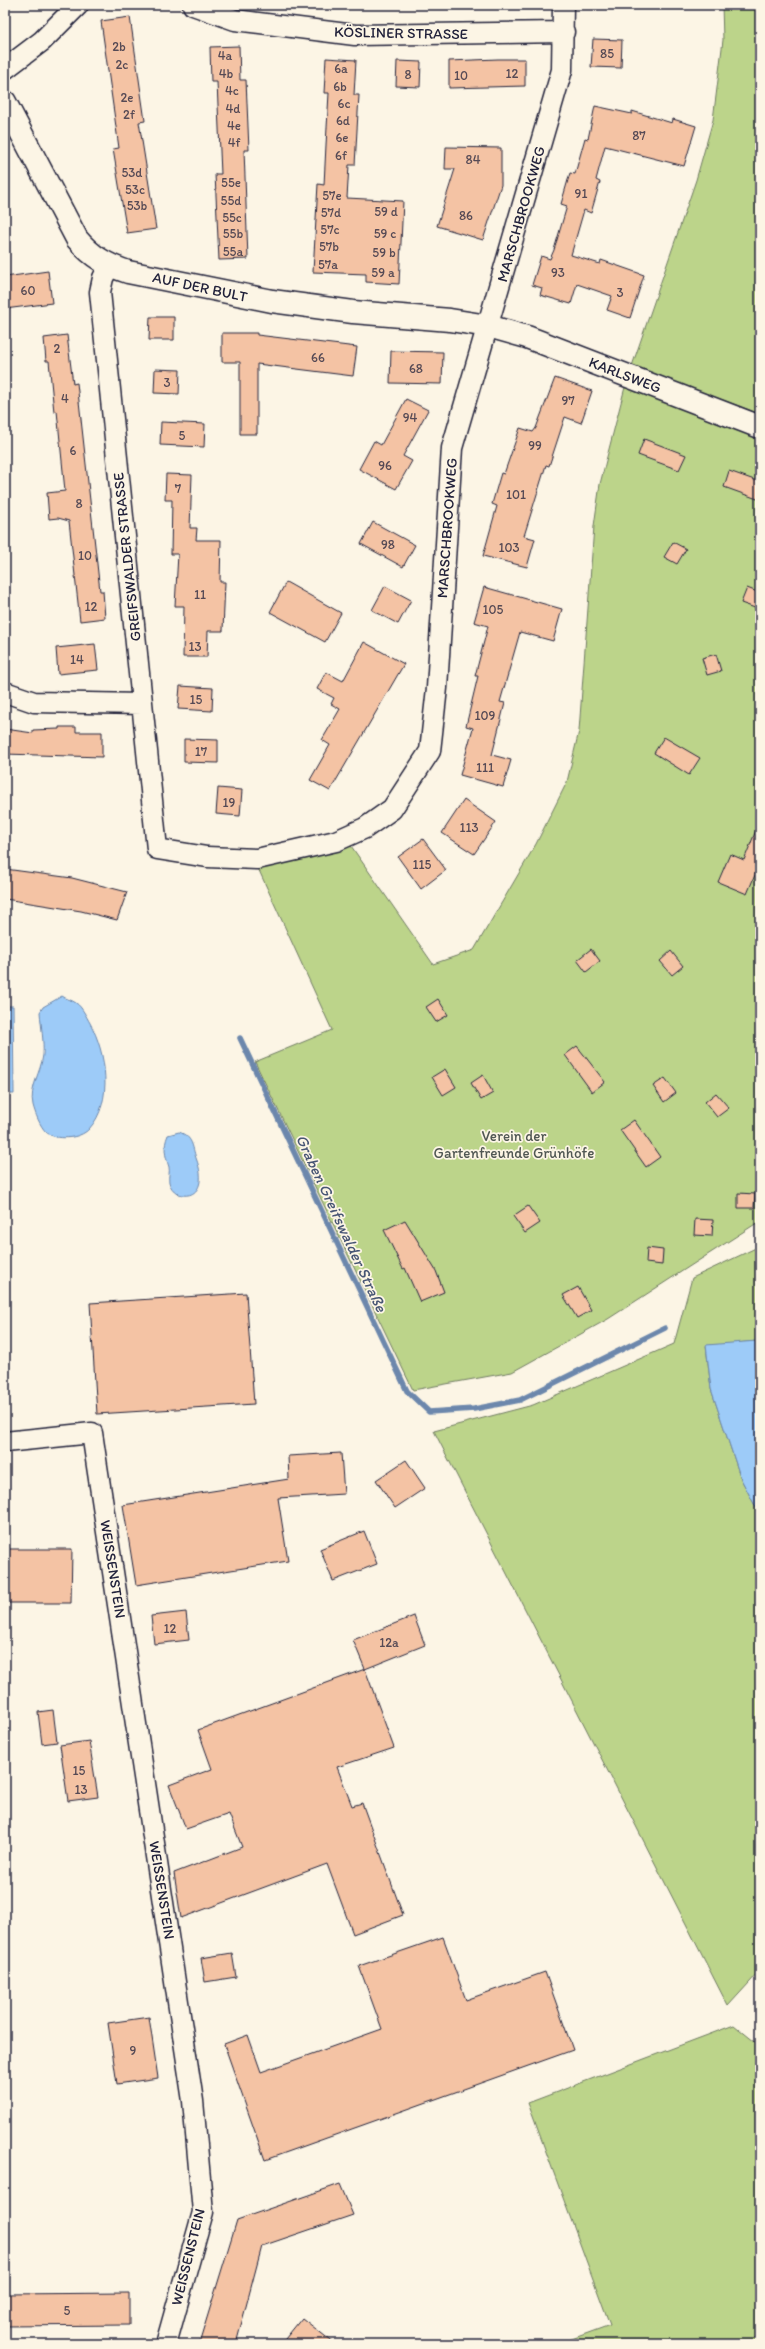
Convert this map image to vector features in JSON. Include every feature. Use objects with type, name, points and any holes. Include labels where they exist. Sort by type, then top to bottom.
[{"type":"street","points":[[5,69],[42,41],[78,5]]},
{"type":"street","name":"KÖSLINER STRASSE","points":[[193,5],[234,20],[355,35],[564,32]]},
{"type":"street","name":"MARSCHBROOKWEG","points":[[157,849],[207,857],[257,859],[336,841],[365,828],[392,809],[430,751],[437,688],[452,448],[562,70],[564,5]]},
{"type":"street","name":"AUF DER BULT","points":[[5,102],[77,239],[86,250],[109,266],[152,277],[272,301],[353,312],[450,320],[488,326]]},
{"type":"street","name":"GREIFSWALDER STRASSE","points":[[109,266],[103,278],[100,292],[157,849]]},
{"type":"street","name":"KARLSWEG","points":[[488,326],[527,337],[760,427]]},
{"type":"street","points":[[5,692],[34,702],[142,704]]},
{"type":"street","name":"WEISSENSTEIN","points":[[5,1442],[92,1433],[193,2101],[203,2212],[166,2344]]},
{"type":"green space","points":[[722,5],[760,5],[760,414],[632,366],[696,180],[713,120],[723,40]]},
{"type":"green space","name":"Verein der Gartenfreunde Grünhöfe","points":[[625,387],[760,438],[760,1221],[608,1319],[512,1372],[413,1390],[255,1062],[332,1030],[257,866],[349,843],[433,964],[474,950],[536,844],[567,782],[579,731],[594,526],[600,484]]},
{"type":"green space","points":[[760,1246],[760,1337],[757,1341],[706,1346],[711,1389],[741,1479],[760,1515],[760,1971],[728,2006],[434,1431],[533,1405],[674,1344],[692,1278]]},
{"type":"green space","points":[[734,2025],[760,2046],[760,2344],[558,2344],[610,2325],[528,2103]]},
{"type":"water","points":[[62,996],[78,1005],[90,1023],[100,1048],[105,1077],[105,1091],[97,1118],[85,1132],[68,1138],[56,1137],[46,1132],[36,1115],[32,1099],[34,1086],[43,1055],[40,1012],[43,1007]]},
{"type":"water","points":[[5,1006],[13,1006],[14,1094],[5,1094]]},
{"type":"water","points":[[179,1132],[187,1136],[191,1142],[200,1173],[200,1183],[196,1190],[191,1194],[184,1195],[172,1189],[169,1182],[169,1169],[165,1147],[168,1135]]},
{"type":"water","points":[[760,1337],[760,1515],[741,1479],[711,1389],[706,1345],[757,1341]]},
{"type":"building","points":[[130,17],[145,121],[139,122],[156,229],[127,233],[113,149],[119,148],[101,21]]},
{"type":"building","points":[[593,39],[622,40],[621,68],[591,67]]},
{"type":"building","points":[[239,46],[240,80],[246,80],[249,150],[244,150],[248,259],[219,260],[215,174],[221,174],[217,82],[211,82],[210,47]]},
{"type":"building","points":[[326,58],[356,60],[354,95],[359,95],[355,165],[349,165],[347,198],[403,201],[399,284],[366,282],[366,274],[313,272],[318,184],[324,185],[329,93],[324,93]]},
{"type":"building","points":[[525,59],[525,86],[449,88],[449,61]]},
{"type":"building","points":[[397,61],[421,62],[420,87],[396,86]]},
{"type":"building","points":[[595,106],[632,114],[632,111],[672,123],[673,119],[696,126],[684,166],[605,146],[596,180],[600,182],[591,213],[584,210],[571,255],[600,264],[601,260],[644,275],[630,318],[607,310],[612,296],[577,284],[571,304],[540,295],[542,288],[532,285],[541,256],[550,259],[554,250],[567,206],[561,204],[570,173],[575,174],[585,138],[588,139]]},
{"type":"building","points":[[446,147],[501,148],[501,185],[483,240],[437,226],[455,169],[445,169]]},
{"type":"building","points":[[48,271],[52,303],[5,309],[5,277]]},
{"type":"building","points":[[150,317],[174,317],[174,340],[149,340]]},
{"type":"building","points":[[222,333],[257,333],[257,335],[357,347],[353,376],[257,364],[257,434],[240,434],[240,362],[222,362]]},
{"type":"building","points":[[67,335],[73,384],[77,383],[100,591],[103,591],[105,618],[80,621],[69,521],[58,518],[49,519],[47,493],[65,491],[57,411],[54,412],[49,361],[46,361],[44,338]]},
{"type":"building","points":[[391,351],[443,352],[442,384],[390,383]]},
{"type":"building","points":[[155,369],[180,370],[179,394],[154,393]]},
{"type":"building","points":[[555,378],[592,391],[581,423],[565,417],[549,466],[546,465],[524,536],[535,539],[527,567],[483,556],[497,506],[492,504],[501,473],[504,474],[520,428],[533,432],[536,428]]},
{"type":"building","points":[[406,399],[428,410],[403,456],[412,461],[396,489],[359,469],[374,441],[381,445]]},
{"type":"building","points":[[161,422],[205,424],[204,447],[160,445]]},
{"type":"building","points":[[644,439],[686,455],[679,470],[638,455]]},
{"type":"building","points":[[729,471],[760,482],[760,500],[724,487]]},
{"type":"building","points":[[166,474],[192,475],[190,528],[197,528],[196,540],[221,540],[220,582],[225,582],[223,631],[208,631],[207,657],[183,657],[184,606],[175,606],[178,554],[171,554],[172,500],[165,500]]},
{"type":"building","points":[[373,522],[415,545],[403,567],[361,544]]},
{"type":"building","points":[[673,542],[686,549],[677,564],[664,557]]},
{"type":"building","points":[[286,582],[341,613],[325,642],[270,612]]},
{"type":"building","points":[[385,586],[411,600],[398,624],[372,610]]},
{"type":"building","points":[[484,587],[562,609],[553,641],[520,632],[500,702],[505,703],[492,755],[511,760],[503,787],[460,775],[473,728],[466,726],[478,676],[475,676],[488,626],[474,622]]},
{"type":"building","points":[[747,588],[760,593],[755,608],[741,603]]},
{"type":"building","points":[[364,642],[404,664],[330,791],[310,780],[330,745],[322,740],[340,709],[331,704],[334,698],[317,689],[326,672],[343,681]]},
{"type":"building","points":[[95,644],[98,670],[58,674],[56,648]]},
{"type":"building","points":[[716,654],[721,671],[707,675],[702,658]]},
{"type":"building","points":[[180,686],[213,688],[212,711],[178,709]]},
{"type":"building","points":[[59,727],[76,727],[76,732],[102,732],[102,757],[5,754],[5,729],[33,733],[33,730],[59,729]]},
{"type":"building","points":[[664,737],[700,758],[689,775],[654,753]]},
{"type":"building","points":[[184,739],[218,740],[218,763],[184,762]]},
{"type":"building","points":[[218,788],[242,790],[240,816],[216,814]]},
{"type":"building","points":[[464,800],[496,822],[474,854],[442,833]]},
{"type":"building","points":[[759,823],[760,863],[747,894],[718,882],[730,854],[744,860]]},
{"type":"building","points":[[423,839],[446,870],[421,889],[398,857]]},
{"type":"building","points":[[5,869],[72,878],[127,892],[117,920],[81,911],[5,899]]},
{"type":"building","points":[[591,949],[600,961],[586,972],[577,960]]},
{"type":"building","points":[[671,951],[683,966],[672,975],[660,961]]},
{"type":"building","points":[[438,999],[448,1015],[436,1022],[426,1007]]},
{"type":"building","points":[[577,1046],[605,1082],[592,1092],[565,1055]]},
{"type":"building","points":[[445,1069],[456,1087],[443,1095],[432,1077]]},
{"type":"building","points":[[483,1075],[493,1093],[481,1100],[471,1083]]},
{"type":"building","points":[[665,1078],[676,1093],[664,1102],[653,1086]]},
{"type":"building","points":[[716,1093],[729,1108],[717,1117],[705,1102]]},
{"type":"building","points":[[634,1120],[660,1157],[646,1167],[620,1130]]},
{"type":"building","points":[[738,1193],[755,1194],[754,1208],[738,1208]]},
{"type":"building","points":[[528,1206],[540,1223],[525,1233],[513,1216]]},
{"type":"building","points":[[695,1219],[713,1220],[712,1236],[694,1235]]},
{"type":"building","points":[[405,1220],[436,1271],[444,1292],[420,1302],[405,1268],[403,1269],[384,1230]]},
{"type":"building","points":[[647,1248],[663,1250],[662,1265],[646,1263]]},
{"type":"building","points":[[578,1287],[591,1310],[577,1318],[563,1295]]},
{"type":"building","points":[[246,1293],[254,1404],[97,1414],[90,1303]]},
{"type":"building","points":[[341,1453],[344,1494],[278,1498],[288,1561],[136,1585],[123,1505],[289,1479],[288,1456]]},
{"type":"building","points":[[406,1460],[425,1488],[395,1508],[376,1480]]},
{"type":"building","points":[[364,1531],[377,1564],[333,1581],[320,1549]]},
{"type":"building","points":[[5,1549],[72,1549],[71,1603],[5,1603]]},
{"type":"building","points":[[186,1612],[189,1640],[154,1644],[151,1616]]},
{"type":"building","points":[[414,1616],[425,1645],[365,1669],[353,1640]]},
{"type":"building","points":[[365,1669],[394,1748],[337,1767],[352,1806],[362,1803],[403,1915],[353,1934],[327,1864],[181,1918],[174,1873],[242,1847],[229,1814],[186,1829],[169,1785],[212,1769],[198,1730]]},
{"type":"building","points":[[53,1710],[57,1742],[42,1744],[38,1712]]},
{"type":"building","points":[[89,1741],[98,1797],[68,1801],[60,1745]]},
{"type":"building","points":[[443,1937],[466,2000],[545,1972],[573,2050],[265,2160],[224,2044],[248,2035],[261,2072],[382,2029],[359,1966]]},
{"type":"building","points":[[232,1953],[236,1977],[205,1982],[201,1958]]},
{"type":"building","points":[[149,2017],[158,2078],[117,2084],[108,2023]]},
{"type":"building","points":[[340,2184],[353,2215],[262,2246],[236,2344],[199,2344],[237,2220]]},
{"type":"building","points":[[129,2293],[129,2325],[5,2326],[5,2294]]},
{"type":"building","points":[[302,2318],[335,2344],[281,2344]]},
{"type":"waterway","name":"Graben Greifswalder Straße","points":[[240,1038],[407,1391],[429,1412],[474,1409],[520,1400],[665,1328]]}]
